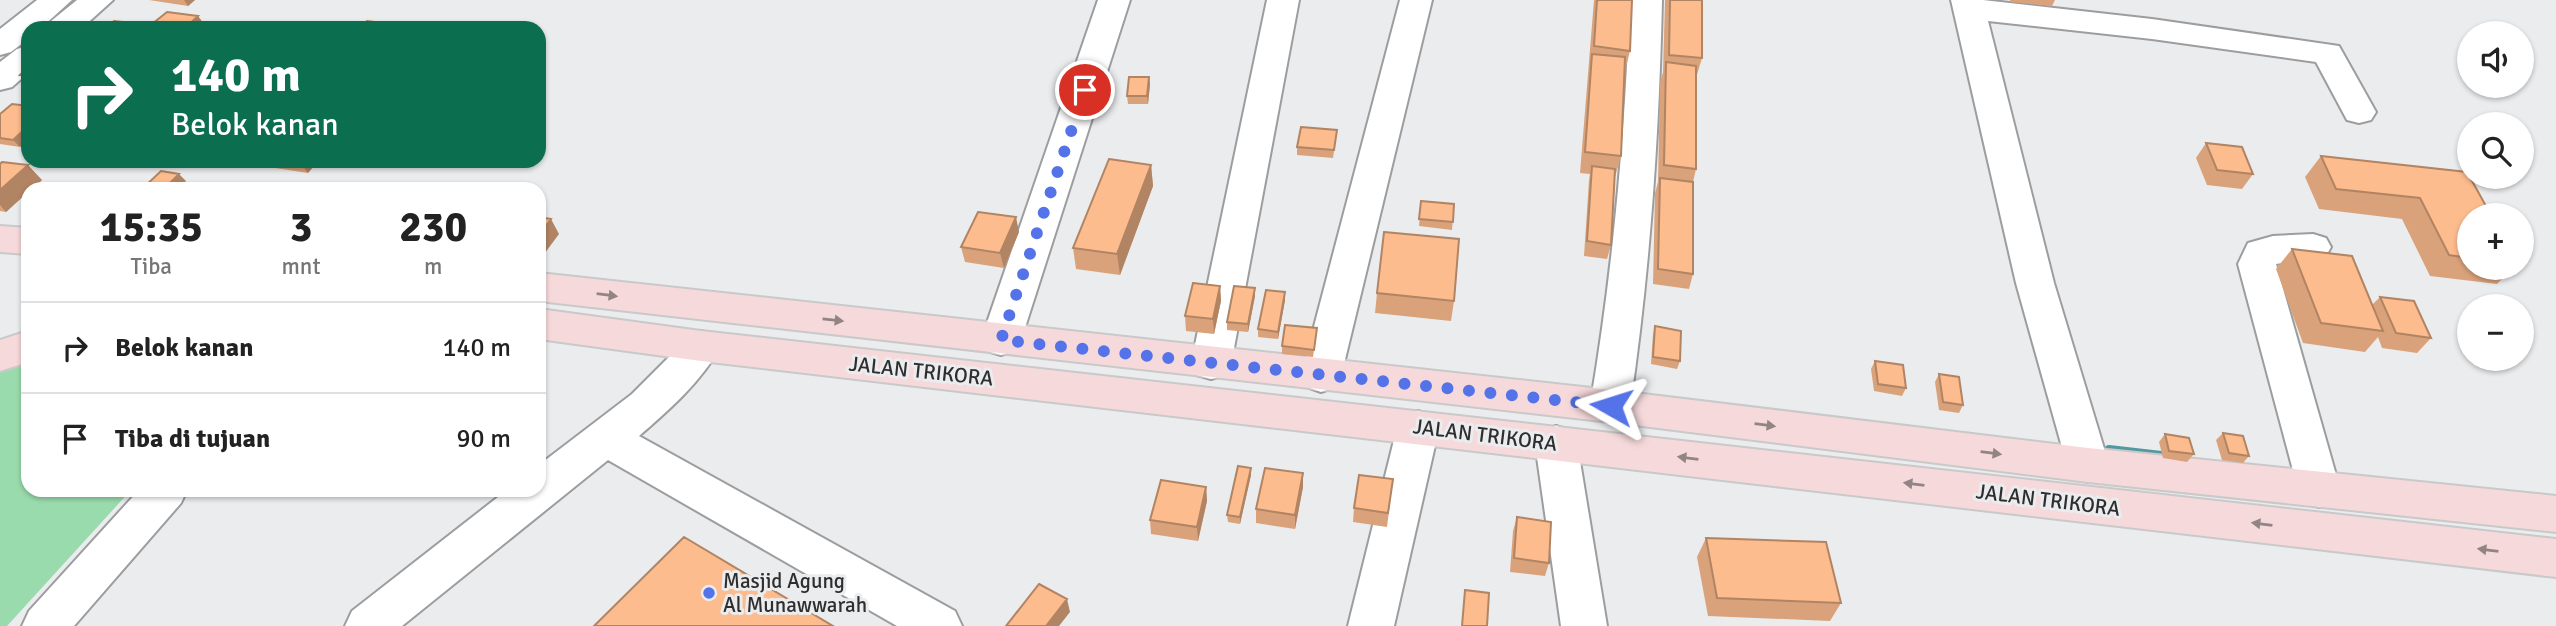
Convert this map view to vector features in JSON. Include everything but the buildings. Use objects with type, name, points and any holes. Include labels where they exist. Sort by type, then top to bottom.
[{"type":"main road","points":[[0,239],[21,240]]},
{"type":"main road","name":"JALAN TRIKORA","points":[[546,288],[1211,364],[1611,406],[2088,465],[2556,514]]},
{"type":"main road","points":[[701,346],[725,309]]},
{"type":"main road","name":"JALAN TRIKORA","points":[[546,325],[701,346],[2556,558]]},
{"type":"main road","points":[[0,356],[21,348]]},
{"type":"main road","points":[[1946,448],[1956,489]]},
{"type":"street","points":[[29,21],[56,0]]},
{"type":"street","points":[[71,21],[97,0]]},
{"type":"street","points":[[1001,340],[1114,0]]},
{"type":"street","points":[[1211,364],[1283,0]]},
{"type":"street","points":[[1321,376],[1416,0]]},
{"type":"street","points":[[1611,406],[1627,311],[1639,151],[1646,0]]},
{"type":"street","points":[[2088,465],[2035,283],[1968,5],[2361,57]]},
{"type":"street","points":[[0,44],[21,28]]},
{"type":"street","points":[[2328,53],[2359,112]]},
{"type":"street","points":[[0,79],[21,62]]},
{"type":"street","points":[[2313,247],[2273,249],[2261,253],[2257,264],[2319,489]]},
{"type":"street","points":[[546,484],[648,405],[682,374],[701,346]]},
{"type":"street","points":[[1371,626],[1418,428]]},
{"type":"street","points":[[604,438],[939,626]]},
{"type":"street","points":[[1556,443],[1584,626]]},
{"type":"street","points":[[45,626],[160,497]]},
{"type":"street","points":[[368,626],[530,497]]},
{"type":"green space","points":[[21,362],[21,497],[125,497],[7,626],[0,626],[0,371]]},
{"type":"waterway","points":[[2109,450],[2170,457]]},
{"type":"place","name":"Masjid Agung Al Munawwarah","points":[[709,593]]},
{"type":"route","points":[[1085,90],[1001,340],[1611,406]]}]
